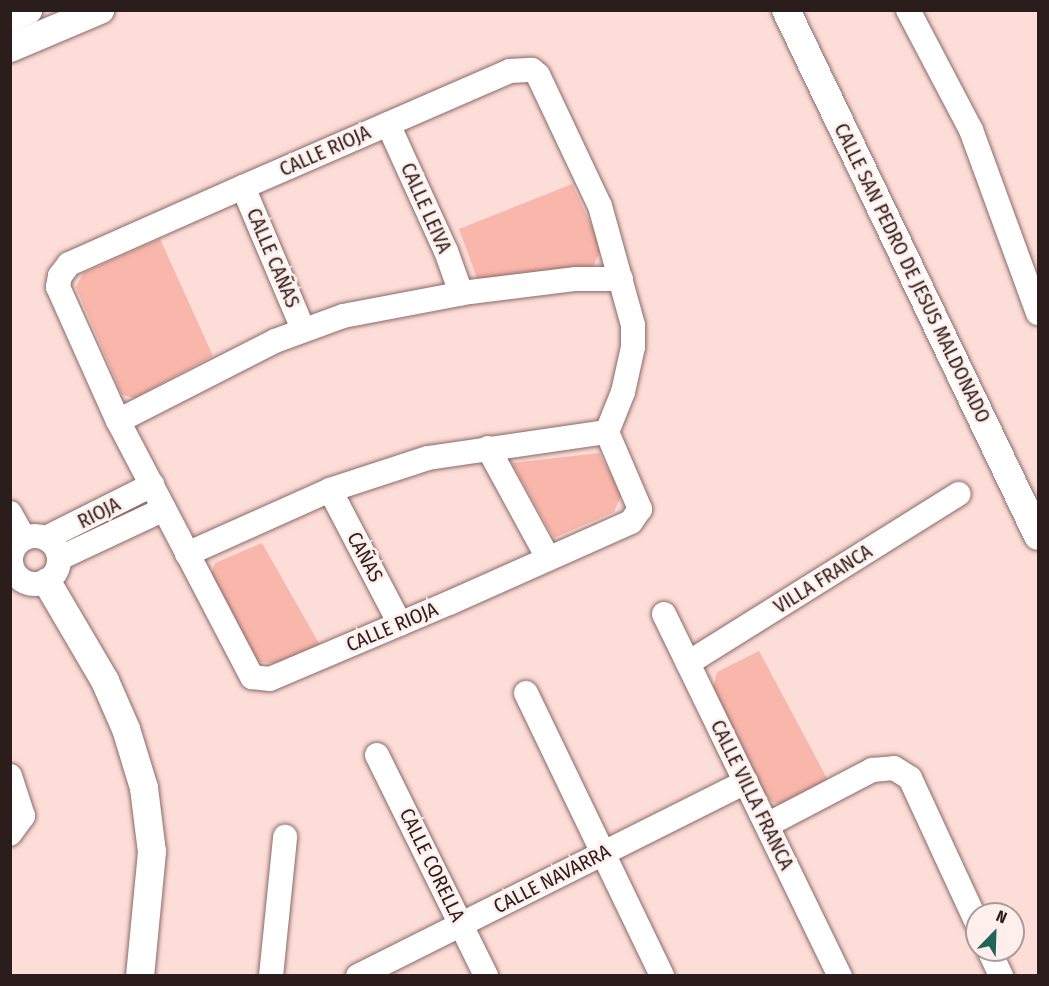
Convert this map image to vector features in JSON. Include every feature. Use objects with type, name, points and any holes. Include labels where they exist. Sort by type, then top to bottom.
[{"type":"street","points":[[10,18],[28,10]]},
{"type":"street","points":[[10,48],[100,10]]},
{"type":"street","name":"CALLE SAN PEDRO DE JESUS MALDONADO","points":[[786,10],[1038,536]]},
{"type":"street","points":[[908,10],[971,130],[1038,313]]},
{"type":"street","name":"CALLE RIOJA","points":[[532,70],[537,75],[600,206],[633,325],[633,347],[623,392],[607,432],[640,509],[631,522],[547,556],[400,624],[261,680],[246,671],[118,421],[58,287],[63,270],[243,187],[388,124],[510,71],[532,70]]},
{"type":"street","name":"CALLE LEIVA","points":[[388,124],[446,251],[461,293]]},
{"type":"street","name":"CALLE CAÑAS","points":[[243,187],[303,329]]},
{"type":"street","points":[[118,421],[303,329],[343,316],[461,293],[576,279],[621,279]]},
{"type":"street","points":[[188,554],[330,490],[428,458],[607,432]]},
{"type":"street","points":[[488,448],[547,556]]},
{"type":"street","name":"RIOJA","points":[[35,538],[84,521],[152,486]]},
{"type":"street","name":"CAÑAS","points":[[330,490],[400,624]]},
{"type":"street","name":"VILLA FRANCA","points":[[688,663],[958,494]]},
{"type":"street","name":"RIOJA","points":[[26,571],[94,543],[164,509]]},
{"type":"street","points":[[10,513],[35,538]]},
{"type":"street","points":[[84,521],[94,543]]},
{"type":"street","points":[[26,571],[35,538]]},
{"type":"street","points":[[35,538],[12,552],[105,681],[126,729],[144,788],[152,852],[140,975]]},
{"type":"street","name":"CALLE VILLA FRANCA","points":[[664,614],[840,975]]},
{"type":"street","points":[[526,693],[662,975]]},
{"type":"street","name":"CALLE CORELLA","points":[[377,755],[486,975]]},
{"type":"street","points":[[767,825],[872,770],[894,768],[910,778],[967,902]]},
{"type":"street","points":[[10,776],[23,816],[10,834]]},
{"type":"street","name":"CALLE NAVARRA","points":[[358,975],[746,782]]},
{"type":"street","points":[[271,975],[285,837]]},
{"type":"shaded area","points":[[572,184],[602,248],[593,266],[478,281],[459,229]]},
{"type":"shaded area","points":[[160,239],[213,356],[135,398],[122,395],[76,287],[83,273]]},
{"type":"shaded area","points":[[599,453],[622,494],[614,512],[554,538],[512,463]]},
{"type":"shaded area","points":[[262,543],[320,645],[280,664],[253,661],[211,575],[215,563]]},
{"type":"shaded area","points":[[759,651],[829,782],[785,805],[772,802],[764,793],[713,688],[717,672]]}]
